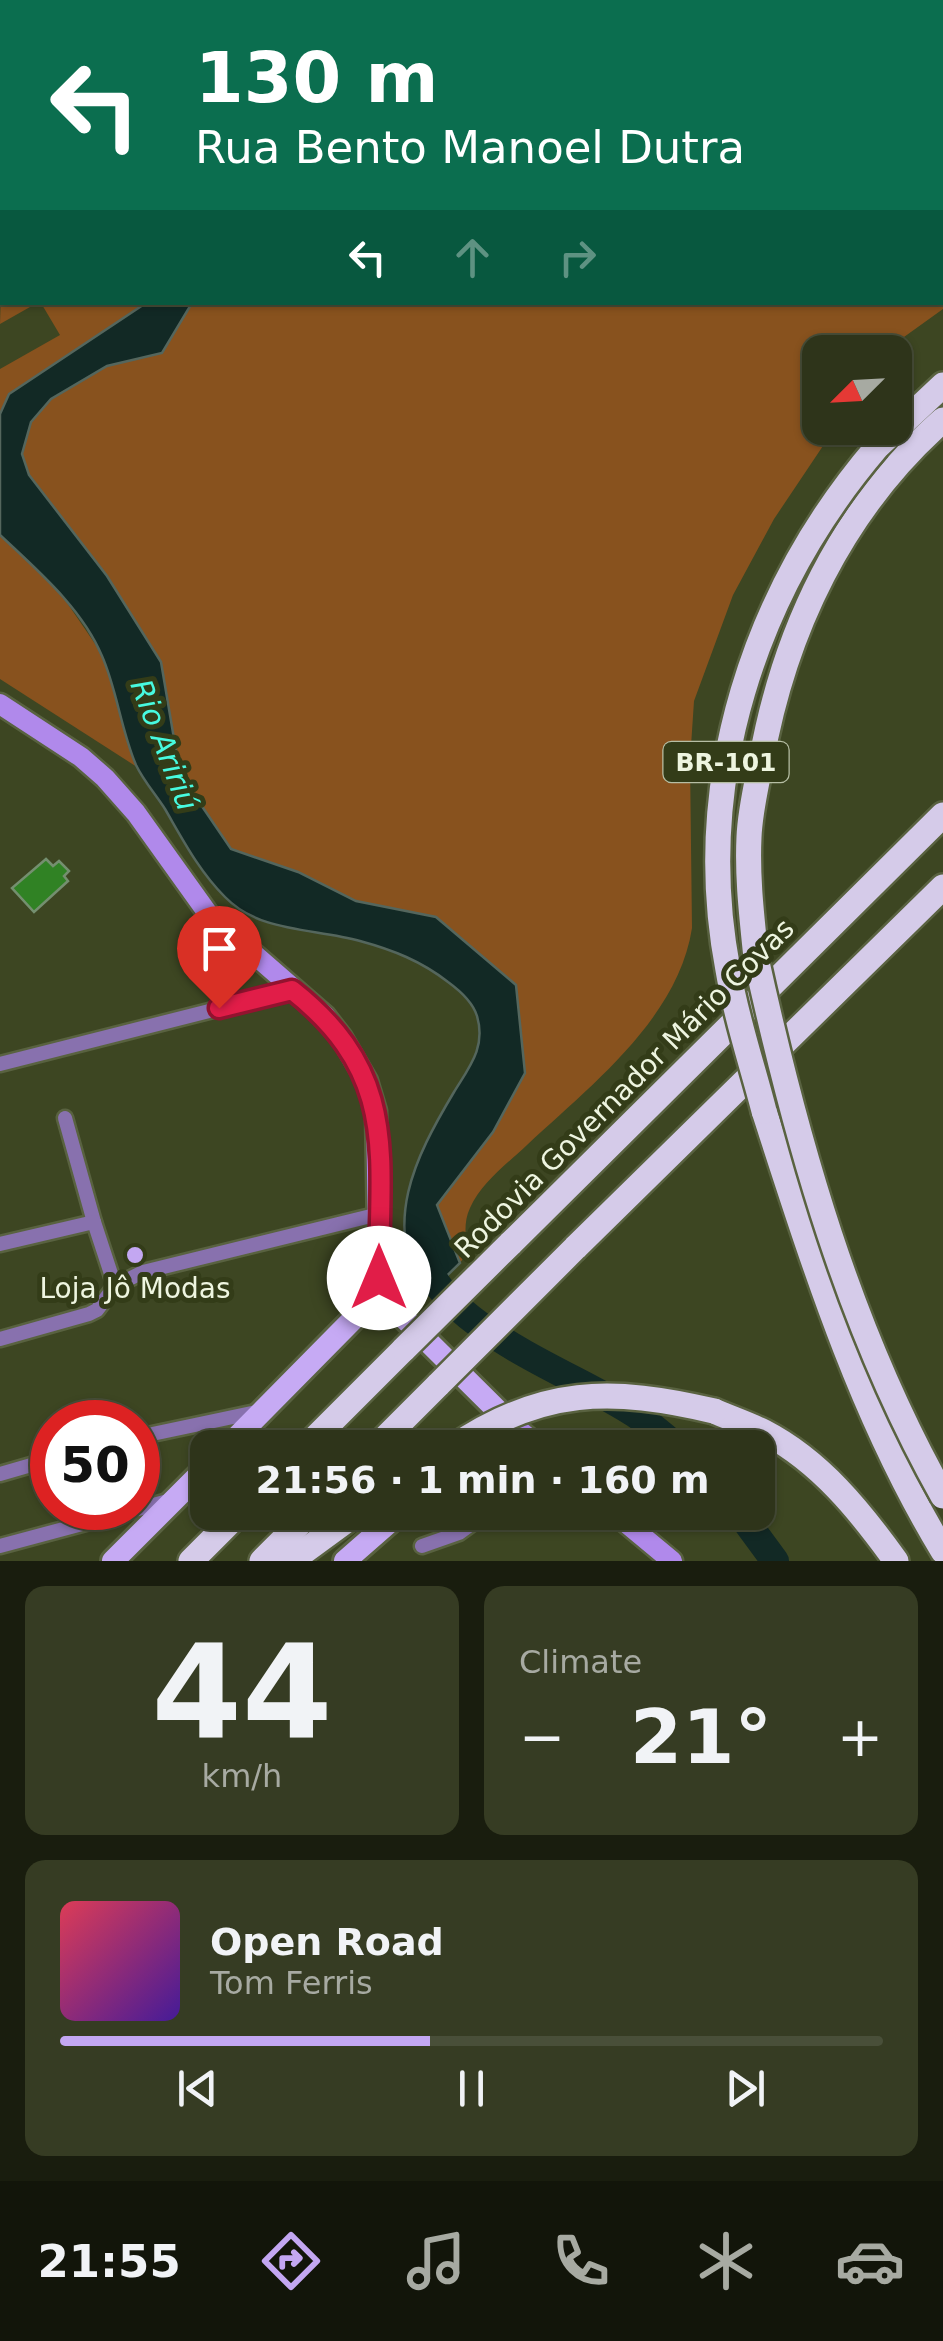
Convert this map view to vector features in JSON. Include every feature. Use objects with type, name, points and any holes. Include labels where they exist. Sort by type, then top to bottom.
[{"type":"highway","name":"BR-101","points":[[943,385],[877,446],[830,506],[780,591],[756,646],[738,703],[726,761],[718,840],[728,970],[770,1130],[848,1358],[901,1478],[943,1551]]},
{"type":"highway","name":"BR-101","points":[[943,420],[884,481],[826,566],[786,662],[767,728],[749,835],[756,958],[786,1096],[825,1220],[874,1351],[943,1496]]},
{"type":"highway","name":"Rodovia Governador Mário Covas","points":[[323,1430],[943,815]]},
{"type":"highway","points":[[393,1430],[943,887]]},
{"type":"highway","points":[[481,1430],[509,1413],[540,1402],[610,1395],[663,1399],[714,1411],[758,1430]]},
{"type":"highway","points":[[775,1440],[814,1466],[867,1520],[896,1561]]},
{"type":"highway","points":[[191,1561],[222,1530]]},
{"type":"highway","points":[[262,1561],[292,1530]]},
{"type":"highway","points":[[291,1561],[333,1530]]},
{"type":"main road","points":[[0,704],[81,757],[105,778],[136,813],[209,915],[326,1016],[367,1081],[376,1111],[379,1293],[244,1430]]},
{"type":"main road","points":[[379,1293],[519,1430]]},
{"type":"main road","points":[[499,1430],[509,1422]]},
{"type":"main road","points":[[113,1561],[190,1484]]},
{"type":"main road","points":[[345,1561],[380,1530]]},
{"type":"main road","points":[[635,1530],[672,1561]]},
{"type":"street","points":[[0,1064],[292,990]]},
{"type":"street","points":[[65,1118],[114,1286]]},
{"type":"street","points":[[0,1339],[90,1314],[114,1286],[143,1272],[379,1214]]},
{"type":"street","points":[[0,1244],[94,1222]]},
{"type":"street","points":[[160,1432],[262,1411]]},
{"type":"street","points":[[0,1474],[30,1465]]},
{"type":"street","points":[[0,1546],[174,1500]]},
{"type":"street","points":[[422,1546],[463,1530]]},
{"type":"shaded area","points":[[1,305],[33,305],[0,324]]},
{"type":"shaded area","points":[[42,305],[143,305],[9,394],[0,414],[0,369],[60,335]]},
{"type":"shaded area","points":[[191,305],[943,305],[943,309],[907,335],[802,335],[802,445],[824,445],[774,519],[733,595],[694,701],[690,761],[692,928],[683,961],[669,992],[628,1048],[481,1190],[468,1214],[467,1253],[460,1263],[437,1205],[493,1132],[525,1073],[436,917],[356,901],[298,872],[231,849],[180,774],[161,662],[107,576],[29,475],[22,454],[31,422],[51,399],[107,366],[162,353]]},
{"type":"shaded area","points":[[0,535],[59,591],[102,654],[137,767],[0,679]]},
{"type":"water","points":[[143,305],[191,305],[162,353],[107,366],[51,399],[31,422],[22,454],[29,475],[107,576],[161,662],[180,774],[231,849],[298,872],[356,901],[436,917],[516,985],[525,1073],[493,1132],[437,1205],[460,1263],[424,1298],[405,1244],[408,1192],[427,1142],[475,1056],[479,1027],[475,1011],[452,985],[406,957],[360,941],[288,928],[254,917],[225,897],[199,866],[136,765],[107,669],[93,638],[57,591],[0,535],[0,414],[9,394]]},
{"type":"building","points":[[46,859],[53,866],[59,861],[69,871],[64,876],[68,881],[34,912],[12,888]]},
{"type":"waterway","name":"Rio Aririú","points":[[422,1251],[433,1278],[481,1326],[657,1430]]},
{"type":"waterway","name":"Rio Aririú","points":[[752,1530],[775,1561]]},
{"type":"place","name":"Loja Jô Modas","points":[[135,1255]]},
{"type":"route","points":[[219,1008],[292,990],[326,1016],[358,1062],[376,1111],[379,1278]]}]
